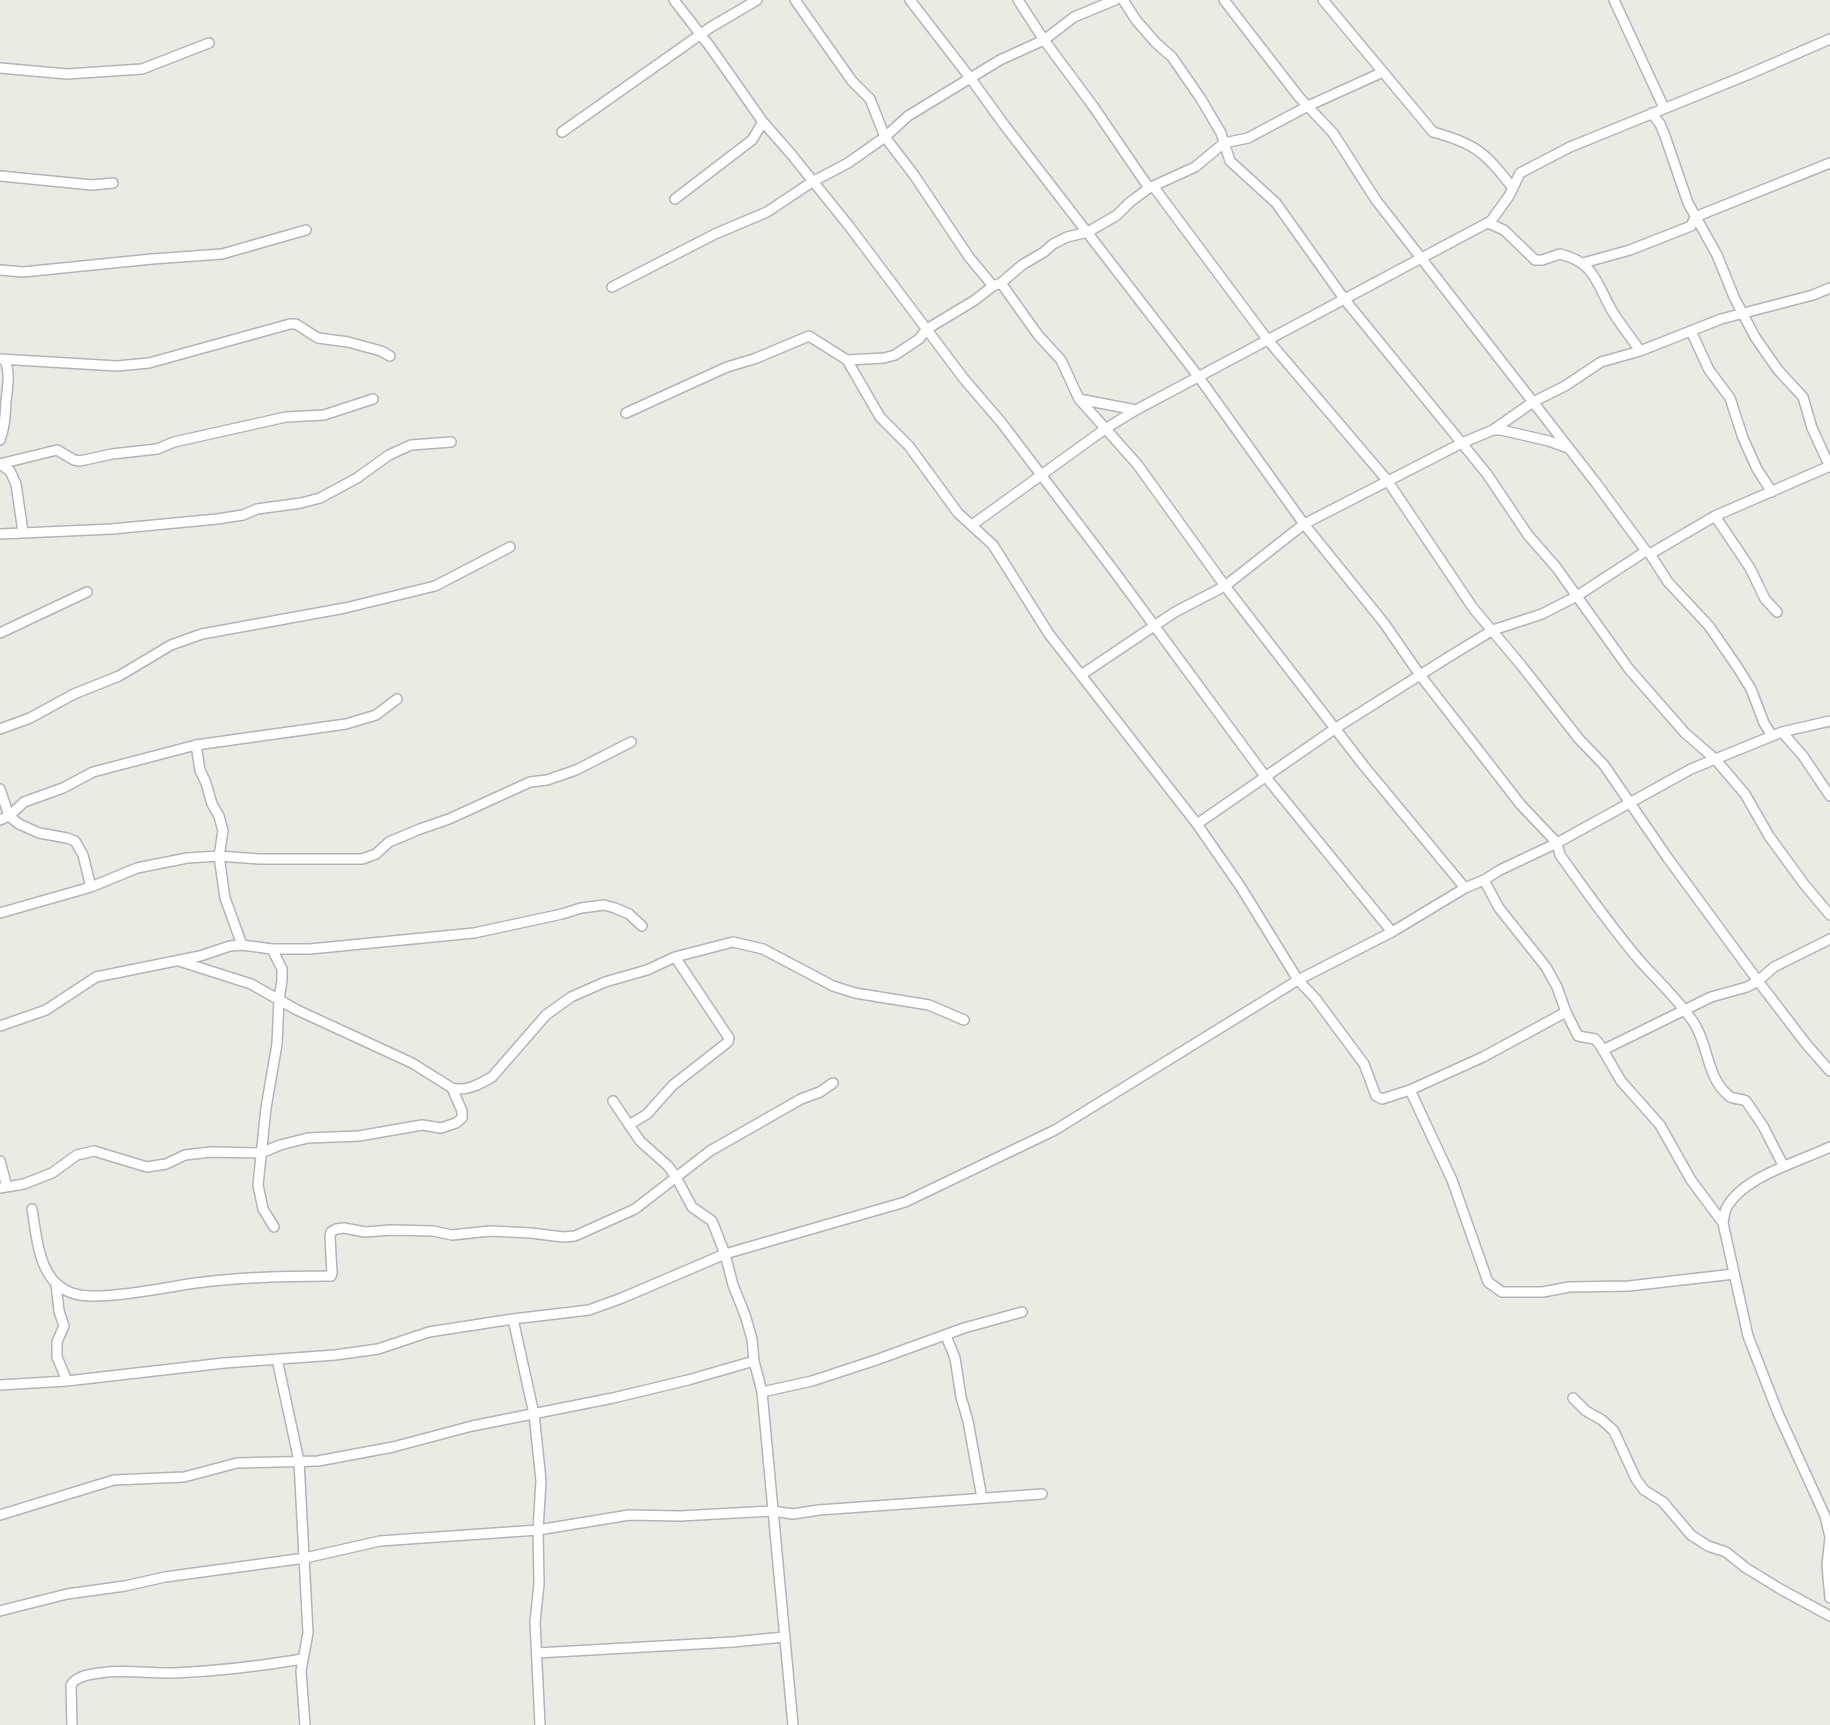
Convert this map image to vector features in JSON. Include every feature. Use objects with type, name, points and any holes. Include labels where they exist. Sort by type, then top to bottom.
[{"type":"street","points":[[674,0],[763,122],[849,226],[964,379],[1001,422],[1265,776],[1392,932]]},
{"type":"street","points":[[562,132],[700,35],[757,0]]},
{"type":"street","points":[[795,0],[852,81],[870,99],[885,137],[914,175],[969,257],[997,284],[1061,360],[1079,399],[1137,464],[1225,586],[1364,766],[1466,888]]},
{"type":"street","points":[[910,0],[1198,376],[1304,524],[1384,623],[1420,675],[1521,805],[1557,843],[1560,855],[1602,914],[1695,1024],[1704,1046],[1710,1071],[1729,1096],[1746,1101],[1763,1126],[1783,1165]]},
{"type":"street","points":[[1018,0],[1044,40],[1151,187],[1267,339],[1387,480],[1473,608],[1579,739],[1604,765],[1758,981],[1830,1071]]},
{"type":"street","points":[[612,287],[652,264],[767,212],[812,182],[848,163],[885,137],[908,116],[1000,60],[1044,40],[1074,17],[1115,0]]},
{"type":"street","points":[[1123,0],[1136,20],[1172,57],[1200,99],[1221,133],[1230,161],[1276,203],[1345,300],[1487,474],[1528,535],[1556,567],[1629,669],[1685,733],[1715,759],[1745,794],[1768,836],[1830,915]]},
{"type":"street","points":[[1224,0],[1272,63],[1333,133],[1376,200],[1569,448],[1668,582],[1709,626],[1751,689],[1764,723],[1772,736]]},
{"type":"street","points":[[1323,0],[1433,132],[1457,138],[1477,148],[1513,188]]},
{"type":"street","points":[[1614,0],[1664,108]]},
{"type":"street","points":[[972,525],[1105,429],[1136,410],[1488,222],[1503,206],[1520,173],[1570,147],[1830,39]]},
{"type":"street","points":[[0,68],[67,74],[141,69],[209,43]]},
{"type":"street","points":[[847,360],[884,358],[895,355],[919,339],[927,329],[975,300],[1053,244],[1066,237],[1088,232],[1118,215],[1130,202],[1151,187],[1195,167],[1224,143],[1248,138],[1308,106],[1383,72]]},
{"type":"street","points":[[1197,824],[1336,728],[1493,630],[1542,614],[1715,516],[1830,467],[1812,428],[1803,397],[1778,370],[1755,338],[1717,255],[1688,203],[1663,130],[1652,113]]},
{"type":"street","points":[[675,199],[752,140],[763,122]]},
{"type":"street","points":[[1488,222],[1504,230],[1535,260],[1560,254],[1583,262],[1630,250],[1691,226],[1695,217],[1830,163]]},
{"type":"street","points":[[0,176],[92,185],[113,183]]},
{"type":"street","points":[[0,270],[22,272],[222,254],[306,230]]},
{"type":"street","points":[[1583,262],[1604,291],[1611,308],[1640,351]]},
{"type":"street","points":[[1081,675],[1175,612],[1225,586],[1304,524],[1387,480],[1493,430],[1533,402],[1565,386],[1601,362],[1640,351],[1721,319],[1813,295],[1830,288]]},
{"type":"street","points":[[0,440],[6,424],[6,402],[10,381],[3,360],[117,366],[149,363],[290,324],[297,324],[318,338],[348,342],[381,351],[390,356]]},
{"type":"street","points":[[1691,331],[1709,370],[1730,398],[1743,438],[1757,469],[1772,492]]},
{"type":"street","points":[[626,413],[728,367],[808,336],[847,360],[880,417],[909,446],[958,513],[993,545],[1049,634],[1197,824],[1240,886],[1298,980],[1315,998],[1364,1064],[1376,1096],[1382,1099],[1410,1090],[1506,1046],[1566,1012]]},
{"type":"street","points":[[0,464],[57,450],[80,461],[112,454],[157,449],[174,442],[286,417],[324,415],[342,411],[373,399]]},
{"type":"street","points":[[1079,399],[1136,410]]},
{"type":"street","points":[[1493,430],[1510,431],[1569,448]]},
{"type":"street","points":[[0,534],[112,529],[217,519],[243,514],[257,508],[301,503],[320,498],[357,478],[389,455],[411,445],[451,442]]},
{"type":"street","points":[[0,464],[10,471],[16,484],[23,532]]},
{"type":"street","points":[[1715,516],[1750,568],[1765,599],[1777,612]]},
{"type":"street","points":[[0,729],[30,718],[74,694],[118,676],[171,645],[187,639],[202,634],[345,609],[435,586],[510,547]]},
{"type":"street","points":[[0,633],[87,592]]},
{"type":"street","points":[[4,818],[24,802],[63,788],[93,772],[196,745],[346,724],[376,715],[398,699]]},
{"type":"street","points":[[0,1385],[67,1381],[378,1349],[429,1332],[589,1310],[725,1254],[905,1202],[1055,1130],[1298,980],[1392,932],[1466,888],[1557,843],[1691,769],[1782,732],[1830,721]]},
{"type":"street","points":[[1782,732],[1803,756],[1816,779],[1830,796]]},
{"type":"street","points":[[0,913],[92,887],[137,868],[187,858],[219,856],[260,859],[362,859],[376,854],[389,842],[449,819],[530,782],[547,780],[576,770],[631,742]]},
{"type":"street","points":[[196,745],[200,770],[223,831],[219,856],[225,898],[242,945]]},
{"type":"street","points":[[0,789],[4,818]]},
{"type":"street","points":[[4,818],[39,833],[68,837],[75,841],[83,855],[92,887]]},
{"type":"street","points":[[1484,880],[1499,908],[1546,967],[1578,1036],[1595,1039],[1622,1081],[1660,1125],[1691,1180],[1723,1223]]},
{"type":"street","points":[[0,1026],[46,1010],[96,977],[179,961],[230,946],[320,949],[474,933],[580,908],[604,905],[628,914],[642,926]]},
{"type":"street","points":[[1603,1050],[1711,997],[1747,987],[1774,967],[1830,939]]},
{"type":"street","points":[[179,961],[251,984],[307,1015],[412,1063],[452,1088],[460,1090],[492,1077],[546,1015],[571,997],[605,982],[647,970],[675,957],[733,942],[763,949],[833,986],[855,993],[929,1005],[963,1020]]},
{"type":"street","points":[[272,949],[282,969],[277,1044],[266,1108],[258,1185],[263,1209],[274,1227]]},
{"type":"street","points":[[629,1125],[647,1114],[673,1085],[728,1042],[729,1038],[675,957]]},
{"type":"street","points":[[56,1284],[71,1293],[90,1296],[125,1294],[249,1278],[331,1276],[330,1237],[331,1232],[336,1229],[365,1232],[433,1231],[452,1235],[490,1231],[574,1236],[635,1209],[710,1151],[801,1099],[820,1092],[832,1083]]},
{"type":"street","points":[[0,1161],[3,1187],[24,1184],[52,1173],[77,1155],[94,1151],[147,1167],[166,1164],[185,1155],[211,1152],[261,1153],[280,1144],[308,1138],[359,1137],[422,1125],[441,1128],[462,1118],[462,1111],[452,1088]]},
{"type":"street","points":[[1410,1090],[1452,1180],[1488,1282],[1502,1292],[1543,1292],[1569,1287],[1629,1286],[1734,1274]]},
{"type":"street","points":[[613,1101],[640,1141],[668,1166],[692,1207],[712,1221],[752,1339],[754,1360],[762,1392],[793,1725]]},
{"type":"street","points":[[1830,1148],[1783,1165],[1761,1178],[1736,1196],[1726,1209],[1723,1223],[1748,1336],[1778,1413],[1825,1516],[1830,1537],[1827,1565],[1830,1598]]},
{"type":"street","points":[[32,1209],[38,1252],[56,1284],[64,1326],[57,1342],[57,1357],[67,1381]]},
{"type":"street","points":[[762,1392],[812,1381],[964,1328],[1022,1312]]},
{"type":"street","points":[[513,1319],[534,1414],[541,1481],[538,1530],[539,1584],[535,1623],[540,1725]]},
{"type":"street","points":[[946,1336],[955,1358],[982,1498]]},
{"type":"street","points":[[276,1359],[299,1461],[308,1633],[301,1671],[306,1725]]},
{"type":"street","points":[[0,1515],[114,1480],[184,1477],[237,1463],[318,1461],[359,1454],[471,1426],[687,1380],[754,1360]]},
{"type":"street","points":[[1574,1398],[1586,1411],[1602,1420],[1614,1431],[1635,1479],[1644,1490],[1663,1502],[1691,1535],[1708,1546],[1726,1552],[1746,1568],[1830,1616]]},
{"type":"street","points":[[0,1611],[67,1594],[124,1586],[165,1577],[305,1558],[380,1541],[538,1530],[629,1515],[680,1516],[772,1511],[804,1514],[819,1510],[1042,1494]]},
{"type":"street","points":[[537,1653],[784,1637]]},
{"type":"street","points":[[72,1725],[71,1684],[78,1678],[100,1673],[140,1671],[172,1673],[255,1667],[303,1659]]}]
